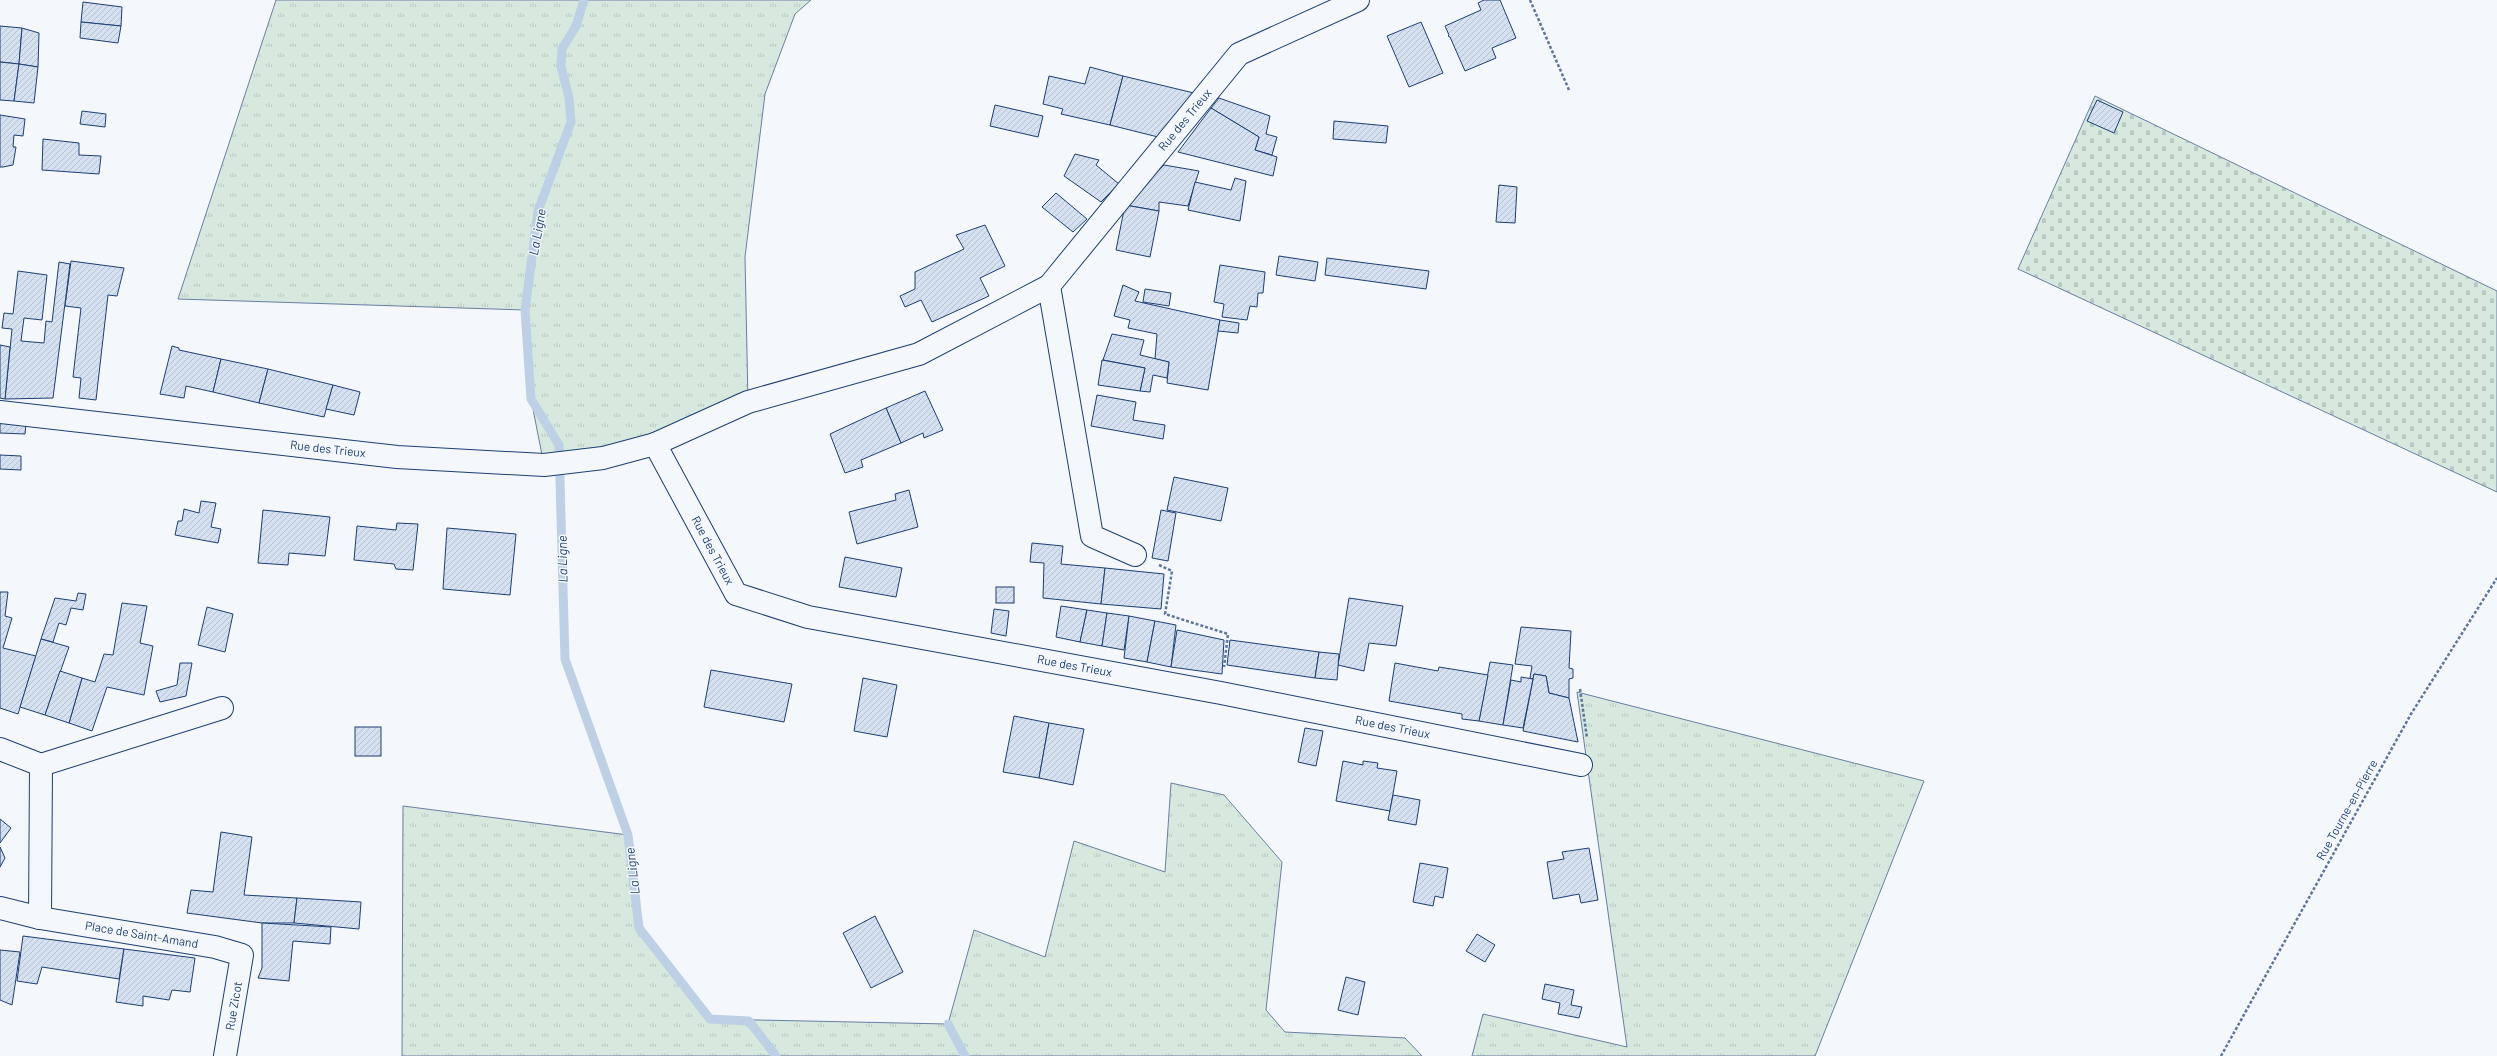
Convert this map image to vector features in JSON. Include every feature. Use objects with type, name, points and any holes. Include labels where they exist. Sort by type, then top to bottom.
[{"type":"street","name":"Rue des Trieux","points":[[0,412],[397,457],[544,465],[603,458],[655,444],[748,402],[919,354],[1049,286],[1239,54],[1358,0]]},
{"type":"street","points":[[1049,286],[1092,536],[1135,555]]},
{"type":"street","name":"Rue des Trieux","points":[[655,444],[736,594],[808,617],[1221,693],[1581,765]]},
{"type":"street","points":[[0,749],[41,766],[222,708]]},
{"type":"street","points":[[40,918],[41,766]]},
{"type":"street","name":"Place de Saint-Amand","points":[[0,908],[40,918],[215,947],[242,955]]},
{"type":"street","name":"Rue Zicot","points":[[225,1056],[242,955]]},
{"type":"path","points":[[1530,0],[1569,90]]},
{"type":"path","points":[[1135,555],[1172,571],[1166,614],[1228,634],[1221,693]]},
{"type":"path","name":"Rue Tourne-en-Pierre","points":[[2221,1056],[2411,714],[2497,578]]},
{"type":"path","points":[[1580,688],[1588,749],[1581,765]]},
{"type":"green space","points":[[276,0],[811,0],[795,14],[765,94],[745,257],[748,402],[655,444],[544,465],[531,399],[525,310],[178,299]]},
{"type":"green space","points":[[2095,96],[2497,291],[2497,492],[2018,269]]},
{"type":"green space","points":[[1577,692],[1924,781],[1815,1056],[1472,1056],[1483,1014],[1627,1047]]},
{"type":"green space","points":[[1171,783],[1224,795],[1282,862],[1266,1010],[1285,1032],[1405,1038],[1422,1056],[402,1056],[403,806],[628,835],[639,928],[710,1019],[948,1024],[974,930],[1045,957],[1074,841],[1165,872]]},
{"type":"building","points":[[1484,0],[1500,0],[1516,38],[1492,48],[1496,58],[1465,71],[1450,37],[1448,36],[1449,35],[1445,26],[1481,10],[1478,3]]},
{"type":"building","points":[[83,2],[122,7],[121,26],[81,22]]},
{"type":"building","points":[[81,22],[121,26],[118,43],[80,38]]},
{"type":"building","points":[[1421,22],[1443,73],[1409,87],[1387,36]]},
{"type":"building","points":[[0,26],[22,28],[19,64],[0,62]]},
{"type":"building","points":[[22,28],[39,33],[38,67],[19,64]]},
{"type":"building","points":[[0,62],[19,64],[14,101],[0,100]]},
{"type":"building","points":[[19,64],[38,67],[34,103],[14,101]]},
{"type":"building","points":[[1090,67],[1123,76],[1110,125],[1061,114],[1063,109],[1043,104],[1049,76],[1085,84]]},
{"type":"building","points":[[1123,76],[1194,93],[1166,139],[1110,125]]},
{"type":"building","points":[[1219,98],[1270,116],[1266,134],[1277,137],[1272,155],[1255,150],[1259,137],[1211,108]]},
{"type":"building","points":[[2097,100],[2123,112],[2114,133],[2087,121]]},
{"type":"building","points":[[995,105],[1043,116],[1038,137],[990,126]]},
{"type":"building","points":[[1211,108],[1259,137],[1255,150],[1277,157],[1273,176],[1178,152]]},
{"type":"building","points":[[82,111],[106,114],[105,127],[80,124]]},
{"type":"building","points":[[0,115],[25,119],[23,136],[14,135],[13,147],[16,147],[13,165],[3,167],[0,167]]},
{"type":"building","points":[[1334,121],[1388,126],[1386,143],[1333,139]]},
{"type":"building","points":[[43,139],[79,143],[79,155],[101,156],[99,174],[42,170]]},
{"type":"building","points":[[1075,154],[1099,160],[1096,165],[1119,184],[1101,202],[1064,176]]},
{"type":"building","points":[[1164,165],[1199,171],[1188,206],[1159,202],[1159,211],[1125,205]]},
{"type":"building","points":[[1235,178],[1246,181],[1240,221],[1188,210],[1195,182],[1231,190]]},
{"type":"building","points":[[1499,185],[1517,187],[1515,223],[1496,222]]},
{"type":"building","points":[[1056,193],[1087,219],[1073,232],[1042,207]]},
{"type":"building","points":[[1125,205],[1159,211],[1150,257],[1116,250]]},
{"type":"building","points":[[985,225],[1005,266],[980,278],[989,296],[932,322],[921,300],[905,307],[900,296],[915,289],[915,272],[964,249],[956,235]]},
{"type":"building","points":[[1279,256],[1318,262],[1315,281],[1276,275]]},
{"type":"building","points":[[1327,258],[1429,271],[1426,289],[1325,275]]},
{"type":"building","points":[[71,261],[124,268],[117,296],[108,295],[96,400],[79,398],[81,378],[73,377],[81,308],[65,306]]},
{"type":"building","points":[[59,262],[70,264],[53,398],[5,399],[12,329],[2,328],[4,313],[13,314],[18,271],[47,275],[42,320],[24,318],[21,341],[44,343],[46,321],[52,322]]},
{"type":"building","points":[[1220,265],[1265,272],[1263,293],[1258,293],[1257,307],[1250,306],[1247,320],[1222,317],[1224,304],[1214,302]]},
{"type":"building","points":[[1123,285],[1139,292],[1135,301],[1220,320],[1208,390],[1167,383],[1169,362],[1155,359],[1157,334],[1128,328],[1130,320],[1114,316]]},
{"type":"building","points":[[1145,289],[1171,293],[1169,306],[1143,302]]},
{"type":"building","points":[[1220,320],[1239,323],[1238,333],[1218,331]]},
{"type":"building","points":[[1112,334],[1144,340],[1140,355],[1169,362],[1167,378],[1153,375],[1150,392],[1140,391],[1145,368],[1103,360]]},
{"type":"building","points":[[0,345],[10,347],[5,399],[0,398]]},
{"type":"building","points":[[172,346],[179,348],[179,350],[221,359],[213,392],[186,386],[184,398],[160,394]]},
{"type":"building","points":[[221,359],[268,369],[259,403],[213,392]]},
{"type":"building","points":[[1102,360],[1145,368],[1140,391],[1098,385]]},
{"type":"building","points":[[268,369],[333,385],[324,417],[259,403]]},
{"type":"building","points":[[333,385],[360,392],[354,415],[326,409]]},
{"type":"building","points":[[925,391],[943,430],[924,438],[923,433],[901,443],[886,408]]},
{"type":"building","points":[[1097,395],[1136,402],[1133,420],[1165,425],[1163,439],[1091,426]]},
{"type":"building","points":[[886,408],[901,443],[861,460],[863,467],[845,473],[830,434]]},
{"type":"building","points":[[0,421],[26,423],[25,434],[0,433]]},
{"type":"building","points":[[0,455],[21,456],[21,470],[0,469]]},
{"type":"building","points":[[1174,477],[1228,488],[1221,521],[1167,510]]},
{"type":"building","points":[[909,490],[918,527],[857,544],[849,512],[896,500],[895,494]]},
{"type":"building","points":[[201,501],[216,503],[211,527],[221,529],[218,543],[175,535],[178,521],[182,521],[184,509],[199,513]]},
{"type":"building","points":[[263,510],[330,517],[325,556],[289,553],[288,565],[258,563]]},
{"type":"building","points":[[1161,510],[1176,513],[1168,561],[1152,558]]},
{"type":"building","points":[[397,523],[418,524],[413,570],[396,569],[394,564],[354,560],[357,526],[396,530]]},
{"type":"building","points":[[447,528],[516,534],[510,595],[443,589]]},
{"type":"building","points":[[1032,543],[1063,546],[1061,564],[1105,568],[1101,604],[1043,598],[1044,563],[1030,562]]},
{"type":"building","points":[[845,557],[902,568],[896,597],[839,587]]},
{"type":"building","points":[[1105,568],[1164,574],[1161,609],[1101,604]]},
{"type":"building","points":[[996,587],[1014,587],[1014,603],[996,603]]},
{"type":"building","points":[[0,592],[8,592],[5,616],[12,618],[3,648],[36,656],[18,714],[0,708]]},
{"type":"building","points":[[78,593],[86,594],[83,610],[71,608],[66,625],[59,623],[53,642],[41,639],[55,598],[76,601]]},
{"type":"building","points":[[1349,598],[1403,606],[1396,646],[1369,643],[1364,671],[1338,665]]},
{"type":"building","points":[[122,603],[147,606],[140,643],[153,646],[144,695],[107,687],[92,731],[69,723],[82,678],[95,682],[104,654],[113,655]]},
{"type":"building","points":[[1061,606],[1087,610],[1080,642],[1056,637]]},
{"type":"building","points":[[207,607],[233,614],[225,652],[198,645]]},
{"type":"building","points":[[994,609],[1009,611],[1006,636],[991,633]]},
{"type":"building","points":[[1087,610],[1107,613],[1102,646],[1080,642]]},
{"type":"building","points":[[1107,613],[1129,616],[1124,650],[1102,646]]},
{"type":"building","points":[[1129,616],[1155,621],[1147,662],[1124,658]]},
{"type":"building","points":[[1155,621],[1176,625],[1171,667],[1147,662]]},
{"type":"building","points":[[1521,627],[1571,631],[1569,668],[1573,669],[1573,678],[1569,679],[1569,698],[1549,693],[1546,676],[1534,674],[1533,679],[1530,678],[1532,666],[1515,664]]},
{"type":"building","points":[[1177,630],[1224,640],[1222,674],[1171,667]]},
{"type":"building","points":[[41,639],[69,647],[45,715],[20,707]]},
{"type":"building","points":[[1230,640],[1319,652],[1315,678],[1227,665]]},
{"type":"building","points":[[1319,652],[1339,654],[1337,680],[1315,678]]},
{"type":"building","points":[[1490,662],[1513,665],[1503,725],[1479,721]]},
{"type":"building","points":[[180,663],[192,663],[186,696],[160,702],[156,691],[177,685]]},
{"type":"building","points":[[1395,663],[1438,671],[1439,667],[1488,675],[1479,721],[1462,719],[1462,714],[1389,701]]},
{"type":"building","points":[[711,670],[792,684],[784,722],[704,707]]},
{"type":"building","points":[[60,671],[82,678],[69,723],[45,715]]},
{"type":"building","points":[[1534,674],[1546,676],[1549,693],[1569,698],[1578,742],[1523,731]]},
{"type":"building","points":[[1521,677],[1533,679],[1523,728],[1503,725],[1511,680],[1521,682]]},
{"type":"building","points":[[863,678],[897,685],[887,737],[854,731]]},
{"type":"building","points":[[1014,716],[1049,723],[1039,778],[1003,772]]},
{"type":"building","points":[[1049,723],[1084,729],[1073,785],[1039,778]]},
{"type":"building","points":[[355,727],[381,727],[381,756],[355,756]]},
{"type":"building","points":[[1305,728],[1323,731],[1316,766],[1298,762]]},
{"type":"building","points":[[1343,761],[1363,765],[1363,761],[1378,763],[1377,768],[1397,771],[1390,811],[1336,801]]},
{"type":"building","points":[[1393,795],[1420,800],[1416,825],[1388,820]]},
{"type":"building","points":[[0,819],[11,828],[0,843]]},
{"type":"building","points":[[221,832],[252,837],[244,895],[297,898],[294,923],[262,923],[187,913],[191,890],[213,892]]},
{"type":"building","points":[[0,847],[5,858],[0,867]]},
{"type":"building","points":[[1589,848],[1598,900],[1581,903],[1579,894],[1553,899],[1547,862],[1564,859],[1562,852]]},
{"type":"building","points":[[1420,863],[1448,868],[1443,898],[1435,896],[1433,906],[1413,902]]},
{"type":"building","points":[[297,898],[361,902],[359,929],[294,923]]},
{"type":"building","points":[[875,916],[903,972],[871,988],[843,933]]},
{"type":"building","points":[[262,923],[331,927],[330,944],[293,941],[289,981],[258,978],[262,968]]},
{"type":"building","points":[[1477,934],[1495,945],[1485,962],[1466,951]]},
{"type":"building","points":[[23,936],[124,949],[119,979],[42,967],[37,984],[17,981]]},
{"type":"building","points":[[124,949],[195,958],[190,992],[172,990],[169,1000],[143,996],[143,1006],[116,1002]]},
{"type":"building","points":[[0,950],[20,952],[12,1005],[0,1000]]},
{"type":"building","points":[[1346,977],[1365,982],[1358,1015],[1338,1010]]},
{"type":"building","points":[[1545,984],[1574,990],[1571,1005],[1582,1007],[1579,1018],[1558,1014],[1560,1003],[1542,999]]},
{"type":"waterway","name":"La Ligne","points":[[584,0],[576,26],[562,49],[561,66],[569,98],[571,122],[538,211],[525,310],[531,399],[559,445],[565,659],[628,835],[639,928],[710,1019],[749,1021],[776,1056]]},
{"type":"waterway","points":[[948,1024],[965,1056]]}]
